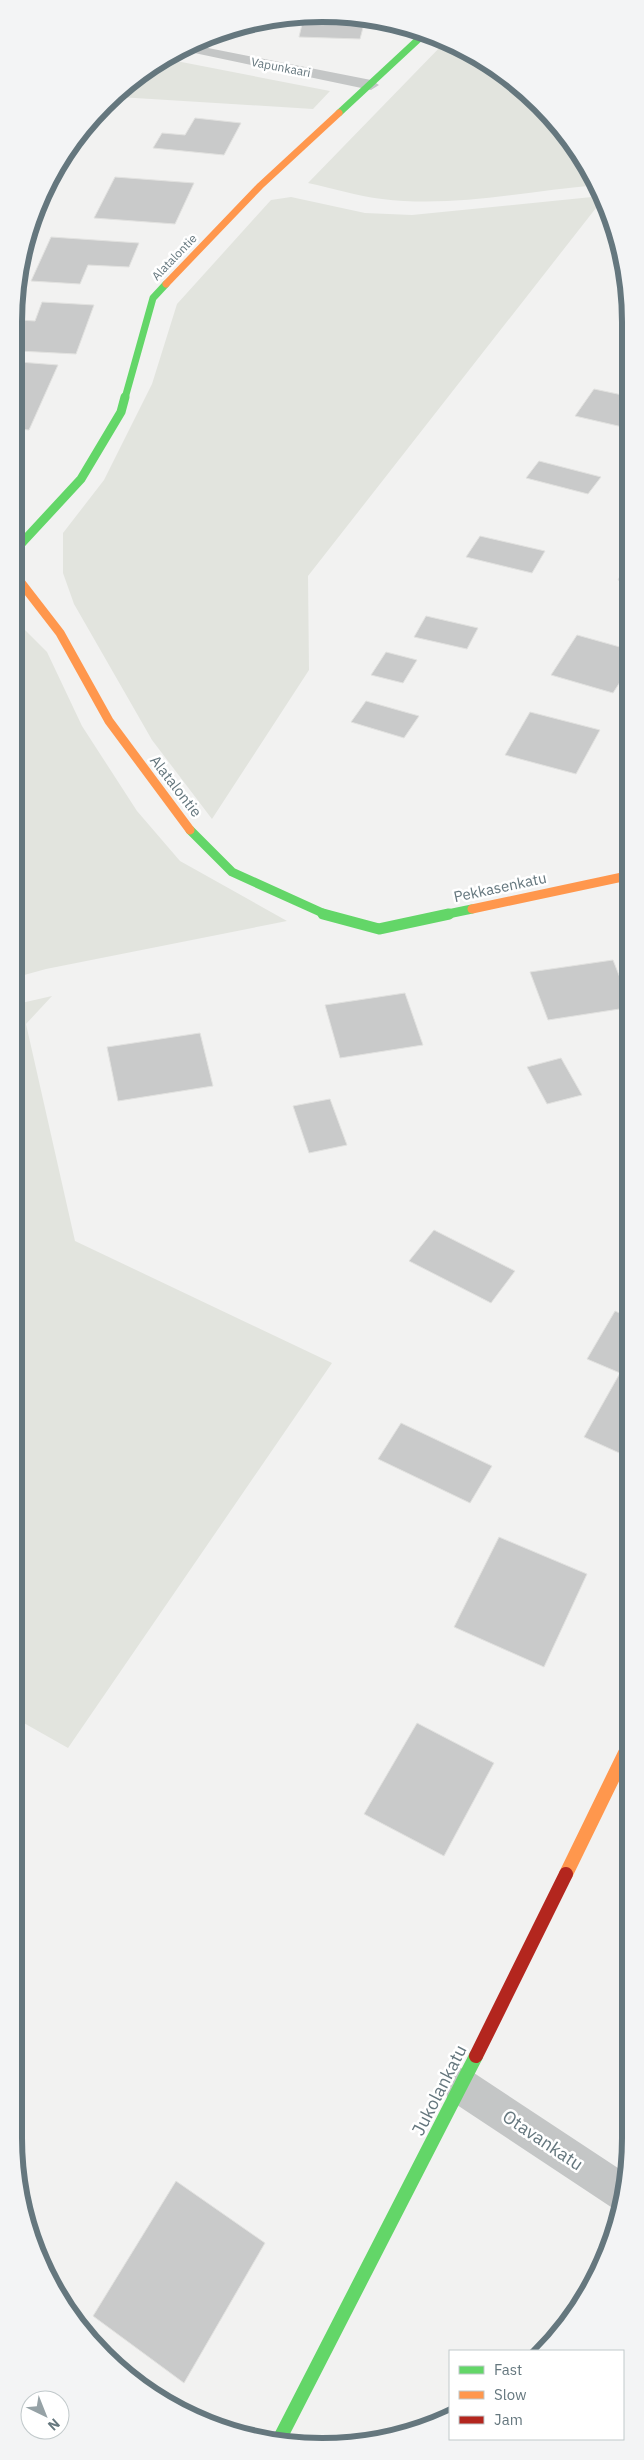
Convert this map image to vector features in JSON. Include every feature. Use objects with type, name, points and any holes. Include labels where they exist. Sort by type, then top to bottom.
[{"type":"street","name":"Alatalontie","points":[[22,543],[81,479],[121,412],[153,298],[260,186],[419,38]]},
{"type":"street","name":"Vapunkaari","points":[[197,50],[370,85]]},
{"type":"street","name":"Alatalontie","points":[[22,584],[60,632],[109,721],[174,810],[232,872],[319,913],[379,929]]},
{"type":"street","name":"Pekkasenkatu","points":[[379,929],[622,877]]},
{"type":"street","name":"Jukolankatu","points":[[282,2435],[461,2086],[622,1759]]},
{"type":"street","name":"Otavankatu","points":[[461,2086],[617,2189]]},
{"type":"shaded area","points":[[440,47],[488,73],[534,110],[560,140],[589,186],[490,198],[409,201],[373,198],[308,183]]},
{"type":"shaded area","points":[[176,61],[330,91],[313,109],[125,97],[140,84]]},
{"type":"shaded area","points":[[291,197],[365,213],[412,215],[594,197],[598,205],[308,576],[309,670],[212,819],[152,740],[74,604],[63,573],[63,533],[104,480],[152,384],[177,304],[271,200]]},
{"type":"shaded area","points":[[22,628],[47,652],[82,726],[137,811],[180,861],[287,921],[46,969],[22,976]]},
{"type":"shaded area","points":[[52,996],[26,1024],[75,1241],[332,1363],[68,1748],[22,1722],[22,1003]]},
{"type":"building","points":[[322,22],[364,25],[360,39],[299,37],[302,23]]},
{"type":"building","points":[[195,118],[241,123],[224,155],[153,148],[162,133],[185,135]]},
{"type":"building","points":[[115,177],[194,183],[175,224],[94,218]]},
{"type":"building","points":[[51,237],[139,243],[129,267],[88,265],[80,284],[31,281]]},
{"type":"building","points":[[42,302],[94,305],[76,354],[22,351],[22,320],[35,321]]},
{"type":"building","points":[[22,362],[58,365],[29,430],[22,429]]},
{"type":"building","points":[[594,389],[622,395],[622,427],[575,416]]},
{"type":"building","points":[[539,461],[601,477],[588,494],[526,478]]},
{"type":"building","points":[[480,536],[545,551],[532,573],[466,557]]},
{"type":"building","points":[[622,572],[622,581],[618,580]]},
{"type":"building","points":[[426,616],[478,628],[467,649],[414,637]]},
{"type":"building","points":[[577,635],[622,648],[622,679],[613,693],[551,675]]},
{"type":"building","points":[[386,652],[417,660],[403,683],[371,675]]},
{"type":"building","points":[[366,701],[419,716],[404,738],[351,722]]},
{"type":"building","points":[[530,712],[600,730],[576,774],[505,755]]},
{"type":"building","points":[[613,960],[622,983],[622,1009],[548,1020],[530,972]]},
{"type":"building","points":[[405,993],[423,1045],[340,1058],[325,1005]]},
{"type":"building","points":[[200,1033],[213,1086],[118,1101],[107,1047]]},
{"type":"building","points":[[561,1058],[582,1095],[547,1104],[527,1067]]},
{"type":"building","points":[[330,1099],[347,1145],[309,1153],[293,1106]]},
{"type":"building","points":[[434,1230],[515,1271],[491,1303],[409,1261]]},
{"type":"building","points":[[615,1311],[622,1314],[622,1454],[584,1437],[620,1373],[587,1359]]},
{"type":"building","points":[[401,1423],[492,1466],[470,1503],[378,1459]]},
{"type":"building","points":[[499,1537],[587,1574],[544,1667],[454,1627]]},
{"type":"building","points":[[417,1723],[494,1763],[444,1856],[364,1814]]},
{"type":"building","points":[[176,2181],[265,2243],[184,2383],[93,2316]]},
{"type":"traffic: fast","points":[[339,113],[419,38]]},
{"type":"traffic: fast","points":[[22,543],[81,479],[121,412],[153,298],[166,284]]},
{"type":"traffic: fast","points":[[190,830],[232,872],[319,913],[379,929],[472,909]]},
{"type":"traffic: fast","points":[[282,2435],[476,2056]]},
{"type":"traffic: slow","points":[[166,284],[260,186],[339,113]]},
{"type":"traffic: slow","points":[[22,584],[60,633],[109,721],[179,818],[190,830]]},
{"type":"traffic: slow","points":[[472,909],[622,877]]},
{"type":"traffic: slow","points":[[566,1874],[622,1759]]},
{"type":"traffic: jam","points":[[476,2056],[566,1874]]}]
